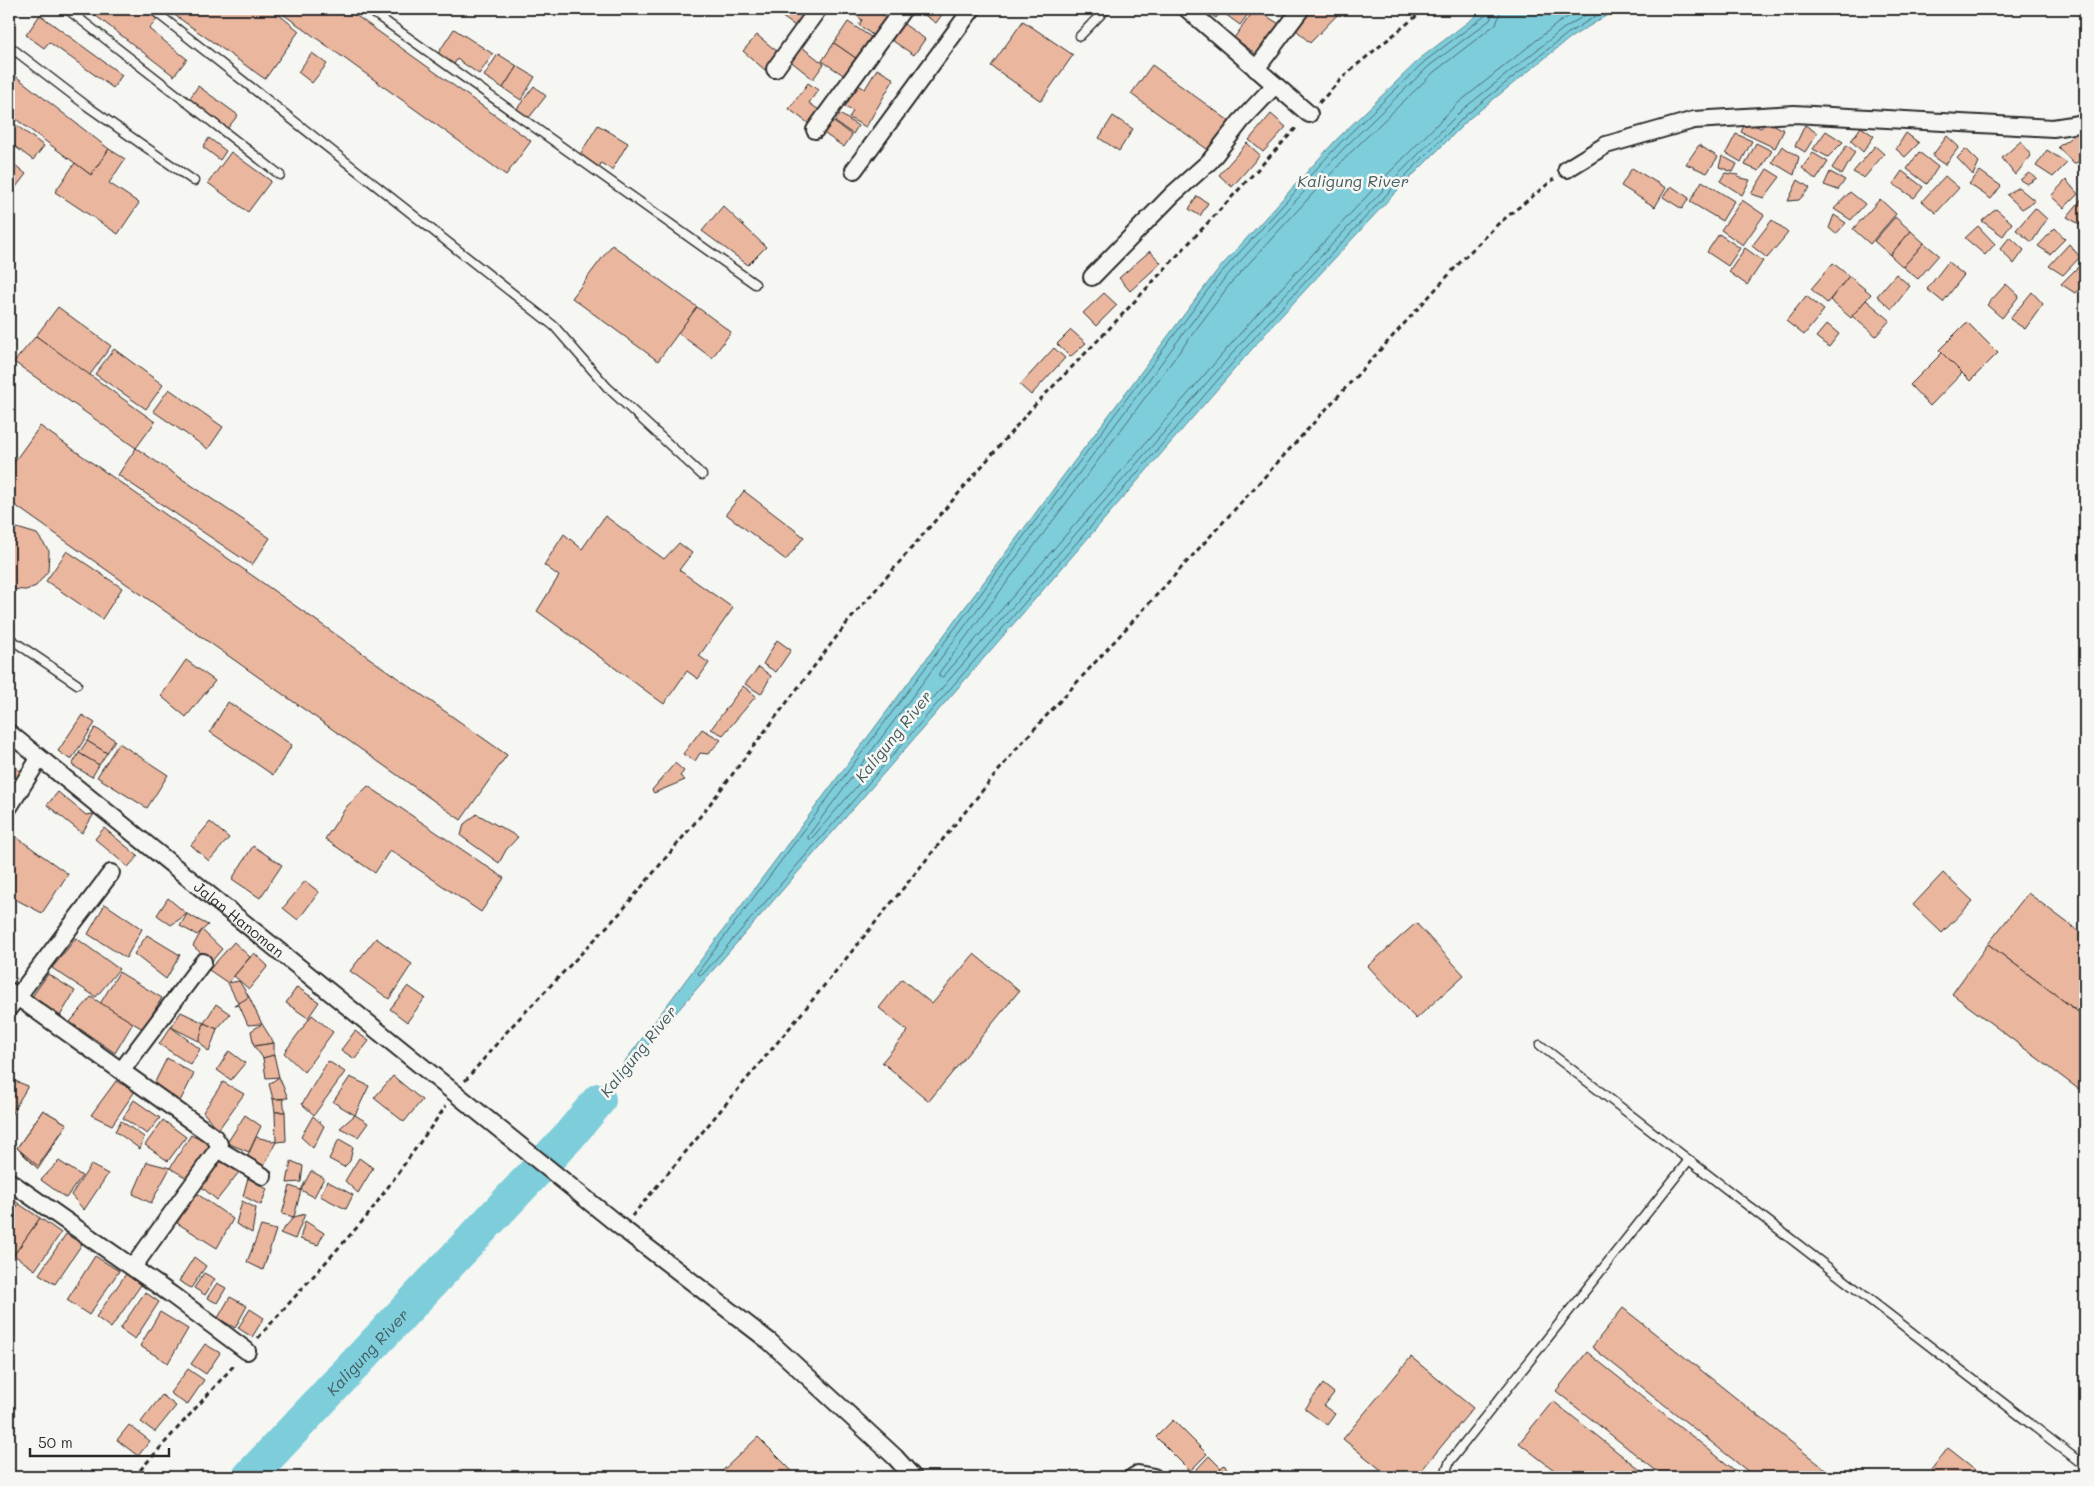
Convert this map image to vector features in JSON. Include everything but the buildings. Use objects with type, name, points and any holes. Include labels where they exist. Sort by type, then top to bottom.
[{"type":"street","points":[[775,69],[818,9]]},
{"type":"street","points":[[815,130],[903,9]]},
{"type":"street","points":[[854,170],[972,9]]},
{"type":"street","points":[[1187,9],[1309,114]]},
{"type":"street","points":[[1256,69],[1301,9]]},
{"type":"street","points":[[1092,277],[1173,194],[1210,161],[1241,121],[1275,85]]},
{"type":"street","points":[[1567,169],[1606,145],[1694,120],[1794,114],[2053,128],[2085,123]]},
{"type":"street","name":"Jalan Hanoman","points":[[9,733],[39,759],[456,1091],[598,1209],[769,1341],[895,1457],[913,1477]]},
{"type":"street","points":[[9,807],[39,759]]},
{"type":"street","points":[[111,873],[12,999],[122,1070],[220,1144],[133,1267]]},
{"type":"street","points":[[122,1070],[203,962]]},
{"type":"street","points":[[218,1149],[263,1176]]},
{"type":"street","points":[[9,1181],[133,1267],[247,1351]]},
{"type":"street","points":[[1134,1477],[1138,1474],[1154,1477]]},
{"type":"lane","points":[[67,9],[280,176]]},
{"type":"lane","points":[[152,9],[554,326],[607,387],[702,475]]},
{"type":"lane","points":[[368,9],[755,284]]},
{"type":"lane","points":[[1080,36],[1106,9]]},
{"type":"lane","points":[[9,46],[87,106],[194,181]]},
{"type":"lane","points":[[9,638],[77,684]]},
{"type":"lane","points":[[1540,1045],[2085,1466]]},
{"type":"lane","points":[[1448,1477],[1447,1468],[1450,1461],[1689,1160]]},
{"type":"path","points":[[134,1477],[368,1215],[456,1091],[510,1028],[620,914],[702,813],[847,624],[1032,408],[1106,332],[1347,73],[1425,9]]},
{"type":"path","points":[[622,1228],[797,1019],[1017,748],[1464,257],[1498,224],[1567,169]]},
{"type":"water","name":"Kaligung River","points":[[1485,9],[1617,9],[1570,38],[1470,118],[1392,196],[1272,326],[569,1136],[1216,272],[1336,140],[1422,57]]},
{"type":"waterway","name":"Kaligung River","points":[[249,1477],[569,1136],[599,1100]]}]
